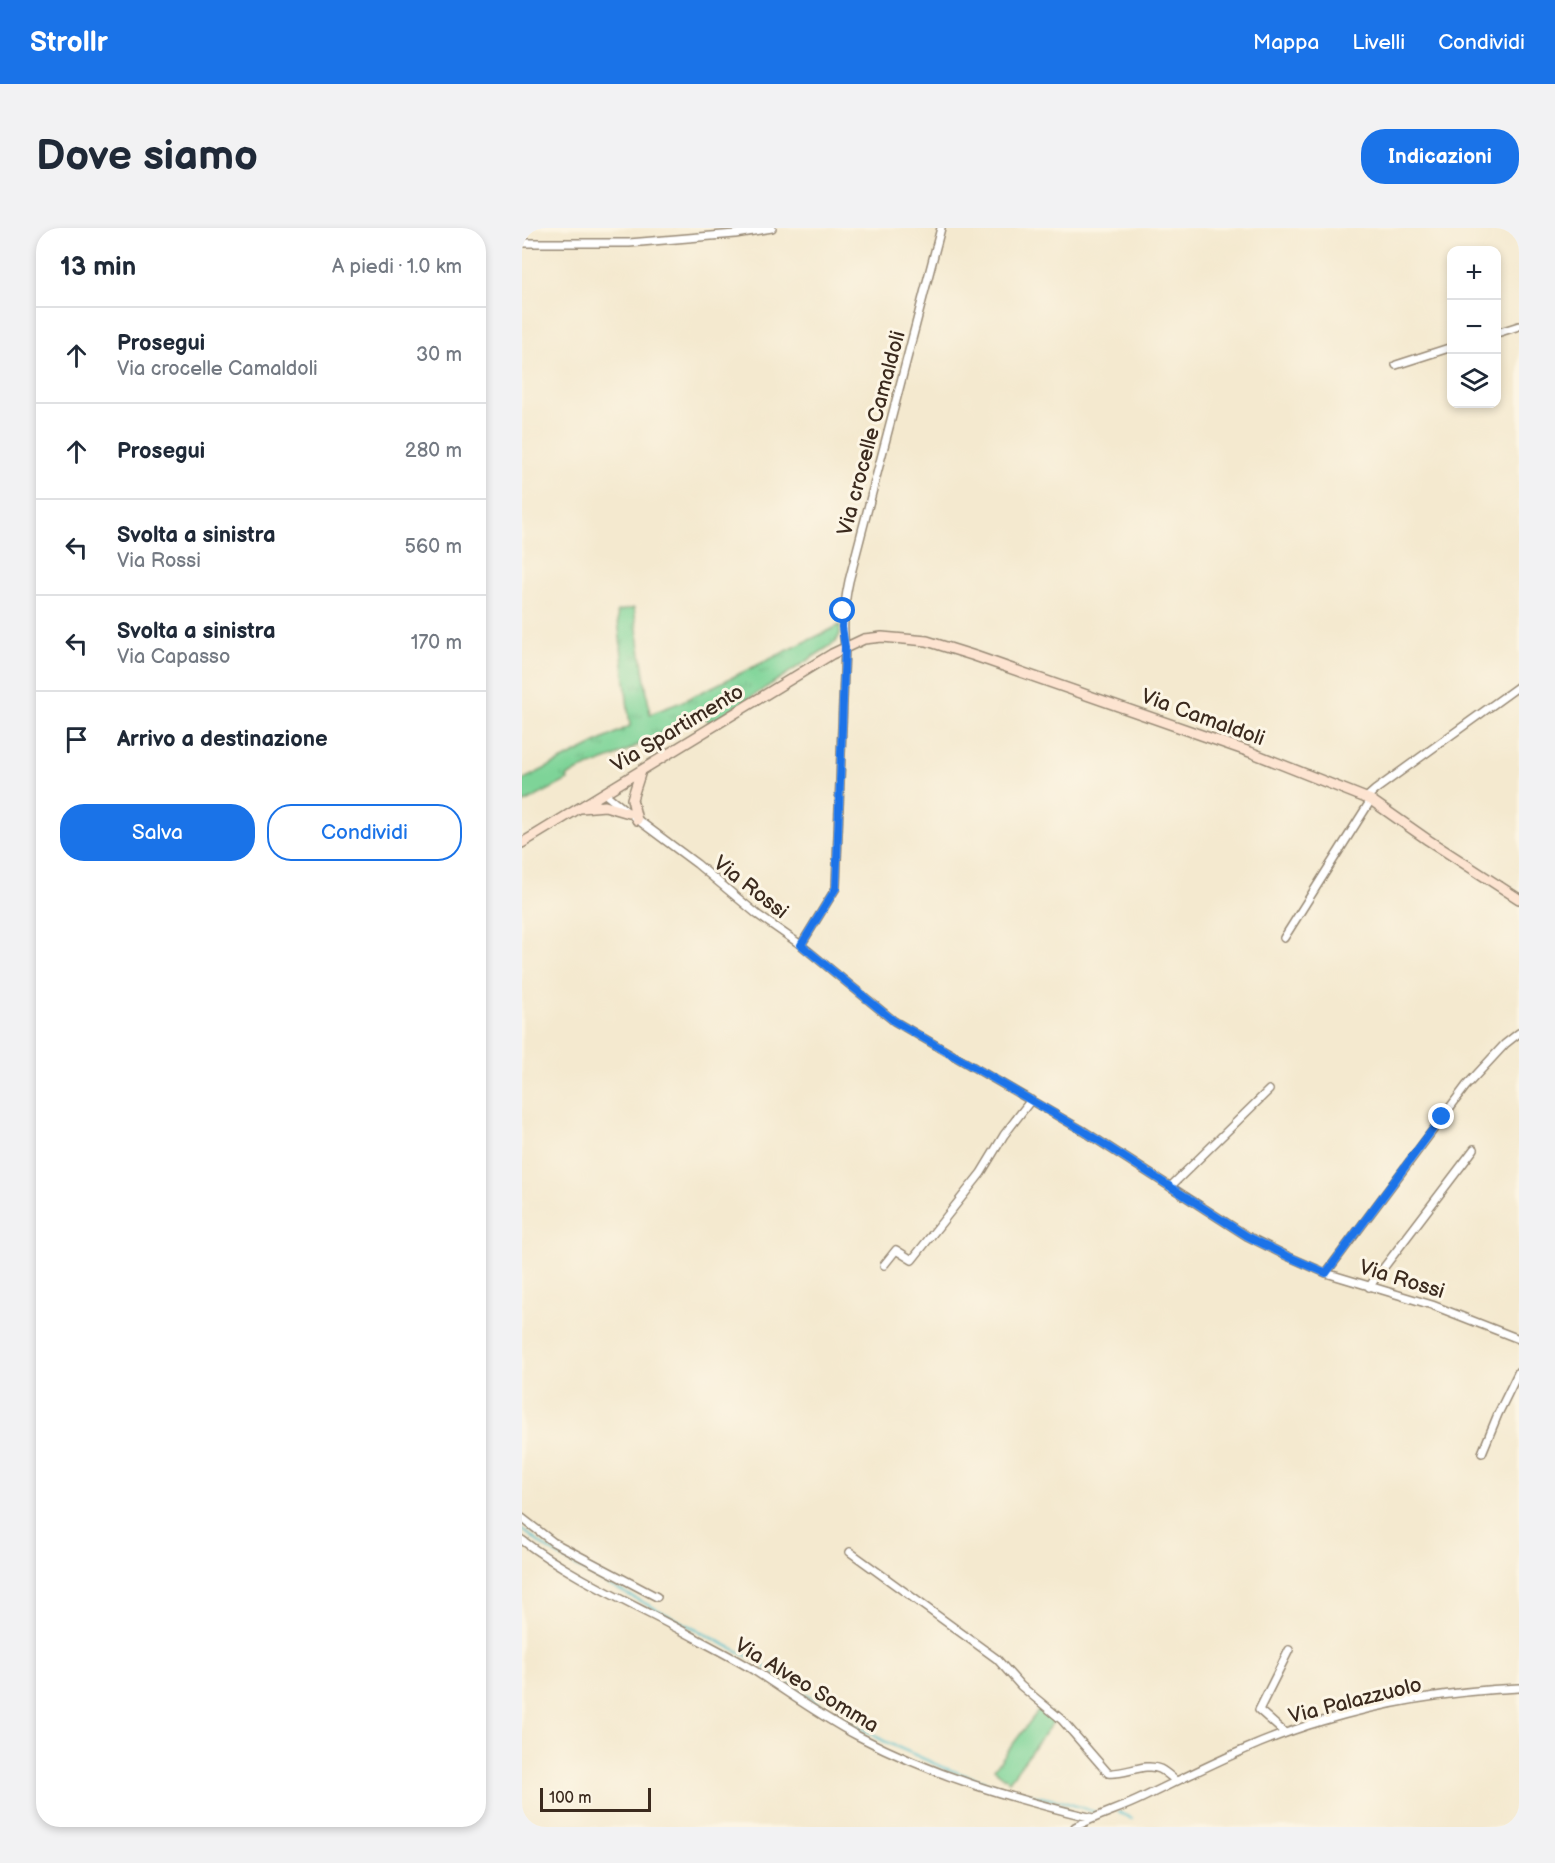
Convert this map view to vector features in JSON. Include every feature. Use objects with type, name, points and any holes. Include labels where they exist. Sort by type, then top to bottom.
[{"type":"street","points":[[522,243],[629,243],[772,228]]},
{"type":"street","name":"Via crocelle Camaldoli","points":[[801,945],[836,888],[848,646],[842,627],[843,611],[941,228]]},
{"type":"street","points":[[1501,332],[1519,326]]},
{"type":"street","points":[[1396,365],[1447,349]]},
{"type":"street","name":"Via Camaldoli","points":[[848,646],[864,639],[882,637],[927,641],[1239,748],[1369,799],[1519,899]]},
{"type":"street","name":"Via Spartimento","points":[[522,843],[848,646]]},
{"type":"street","points":[[1284,938],[1375,790],[1519,686]]},
{"type":"street","points":[[579,809],[605,806],[633,817],[632,799],[641,771]]},
{"type":"street","name":"Via Rossi","points":[[604,794],[697,864],[758,915],[801,945],[894,1021],[1031,1100],[1247,1236],[1326,1273],[1432,1305],[1519,1339]]},
{"type":"street","points":[[1326,1273],[1466,1086],[1519,1033]]},
{"type":"street","points":[[1170,1187],[1269,1090]]},
{"type":"street","points":[[884,1265],[896,1250],[912,1260],[981,1173],[1004,1135],[1031,1100]]},
{"type":"street","points":[[1369,1287],[1474,1149]]},
{"type":"street","points":[[1482,1453],[1519,1371]]},
{"type":"street","points":[[522,1518],[553,1542],[657,1597]]},
{"type":"street","name":"Via Alveo Somma","points":[[522,1540],[557,1565],[670,1623],[754,1670],[836,1724],[884,1750],[991,1792],[1093,1818]]},
{"type":"street","points":[[850,1552],[997,1659],[1021,1686],[1062,1720],[1108,1773],[1115,1774],[1150,1767],[1160,1769],[1176,1781]]},
{"type":"street","points":[[1286,1733],[1259,1710],[1288,1650]]},
{"type":"street","name":"Via Palazzuolo","points":[[1075,1827],[1286,1733],[1322,1721],[1405,1702],[1519,1688]]},
{"type":"green space","points":[[634,608],[650,714],[681,702],[840,625],[840,634],[836,642],[710,724],[704,715],[700,715],[614,757],[577,771],[567,777],[568,780],[522,804],[522,780],[630,726],[617,611]]},
{"type":"green space","points":[[1041,1707],[1056,1718],[1009,1781],[994,1769]]},
{"type":"waterway","points":[[522,1529],[546,1548],[592,1576],[753,1659],[831,1712],[884,1741],[942,1767],[1008,1790],[1064,1802],[1095,1812]]},
{"type":"waterway","points":[[1119,1812],[1132,1819]]},
{"type":"route","points":[[843,611],[842,627],[845,647],[836,888],[801,945],[894,1021],[1082,1130],[1247,1236],[1326,1273],[1442,1117]]}]
